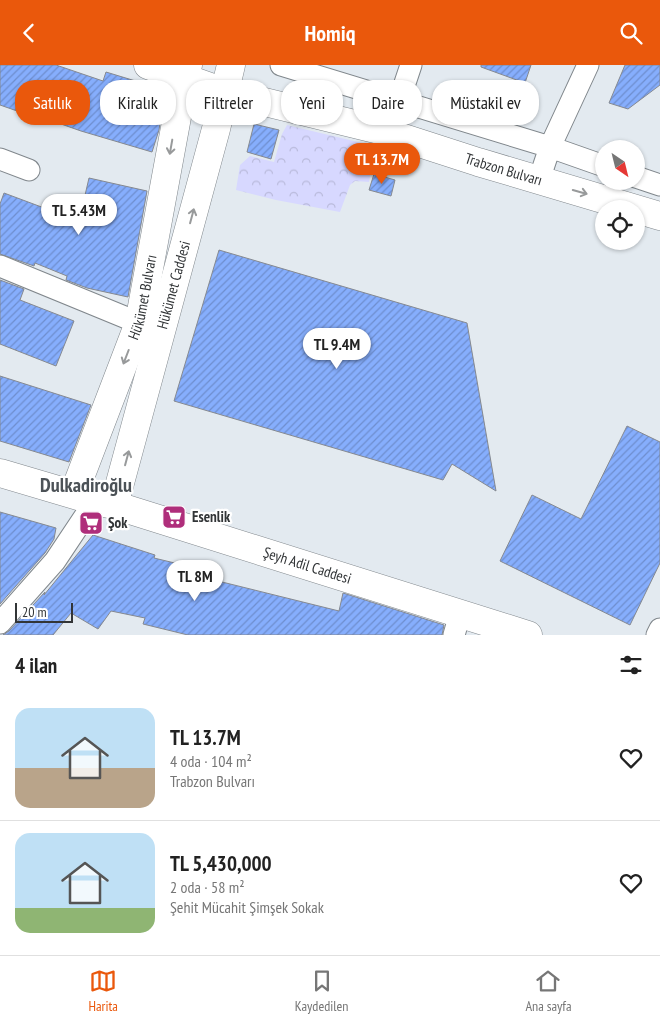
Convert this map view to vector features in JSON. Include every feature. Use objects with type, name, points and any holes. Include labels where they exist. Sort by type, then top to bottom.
[{"type":"main road","name":"Trabzon Bulvarı","points":[[148,65],[186,72],[201,80]]},
{"type":"main road","name":"Hükümet Caddesi","points":[[227,80],[231,65]]},
{"type":"main road","name":"Hükümet Bulvarı","points":[[94,499],[138,323],[186,72]]},
{"type":"main road","name":"Trabzon Bulvarı","points":[[271,104],[390,134],[478,163],[660,215]]},
{"type":"main road","name":"Hükümet Caddesi","points":[[94,499],[216,125]]},
{"type":"main road","name":"Şeyh Adil Caddesi","points":[[0,473],[94,499],[457,625],[528,635]]},
{"type":"street","points":[[281,65],[353,87]]},
{"type":"street","points":[[406,80],[411,65]]},
{"type":"street","points":[[539,180],[550,147],[588,65]]},
{"type":"street","points":[[422,108],[595,163]]},
{"type":"street","points":[[390,134],[392,125]]},
{"type":"street","points":[[0,159],[29,169]]},
{"type":"street","points":[[645,180],[660,185]]},
{"type":"street","points":[[0,266],[138,323]]},
{"type":"street","points":[[0,623],[55,561],[94,499]]},
{"type":"street","points":[[657,635],[660,629]]},
{"type":"green space","points":[[287,125],[362,143],[374,153],[369,182],[355,181],[350,185],[340,212],[276,200],[236,190],[240,165],[250,156],[274,162],[282,134]]},
{"type":"building","points":[[0,65],[56,65],[100,80],[100,125],[160,125],[152,152],[64,125],[90,125],[90,80],[15,80],[15,110],[0,105]]},
{"type":"building","points":[[481,65],[531,65],[526,80],[517,80],[481,67]]},
{"type":"building","points":[[625,65],[660,65],[660,85],[628,109],[609,103]]},
{"type":"building","points":[[106,72],[132,80],[103,80]]},
{"type":"building","points":[[254,125],[279,130],[271,159],[247,152]]},
{"type":"building","points":[[374,174],[395,180],[391,196],[369,190]]},
{"type":"building","points":[[89,178],[147,191],[128,297],[87,288],[66,280],[67,276],[35,263],[34,266],[0,254],[0,204],[4,193],[79,221]]},
{"type":"building","points":[[219,250],[467,323],[496,491],[452,464],[443,480],[174,401]]},
{"type":"building","points":[[0,280],[24,289],[20,300],[74,321],[56,366],[0,344]]},
{"type":"building","points":[[0,376],[91,405],[69,462],[0,441]]},
{"type":"building","points":[[627,426],[660,442],[660,563],[630,625],[500,561],[532,495],[581,519]]},
{"type":"building","points":[[0,512],[56,528],[54,539],[45,553],[0,604]]},
{"type":"building","points":[[93,535],[155,555],[154,558],[216,573],[214,580],[339,611],[343,593],[444,625],[442,635],[188,635],[143,624],[145,618],[111,611],[98,629],[71,613],[53,635],[3,635],[45,592],[44,595]]},
{"type":"place","name":"Esenlik","points":[[174,517]]},
{"type":"place","name":"Şok","points":[[91,523]]},
{"type":"district","name":"Dulkadiroğlu","points":[[86,485]]}]
